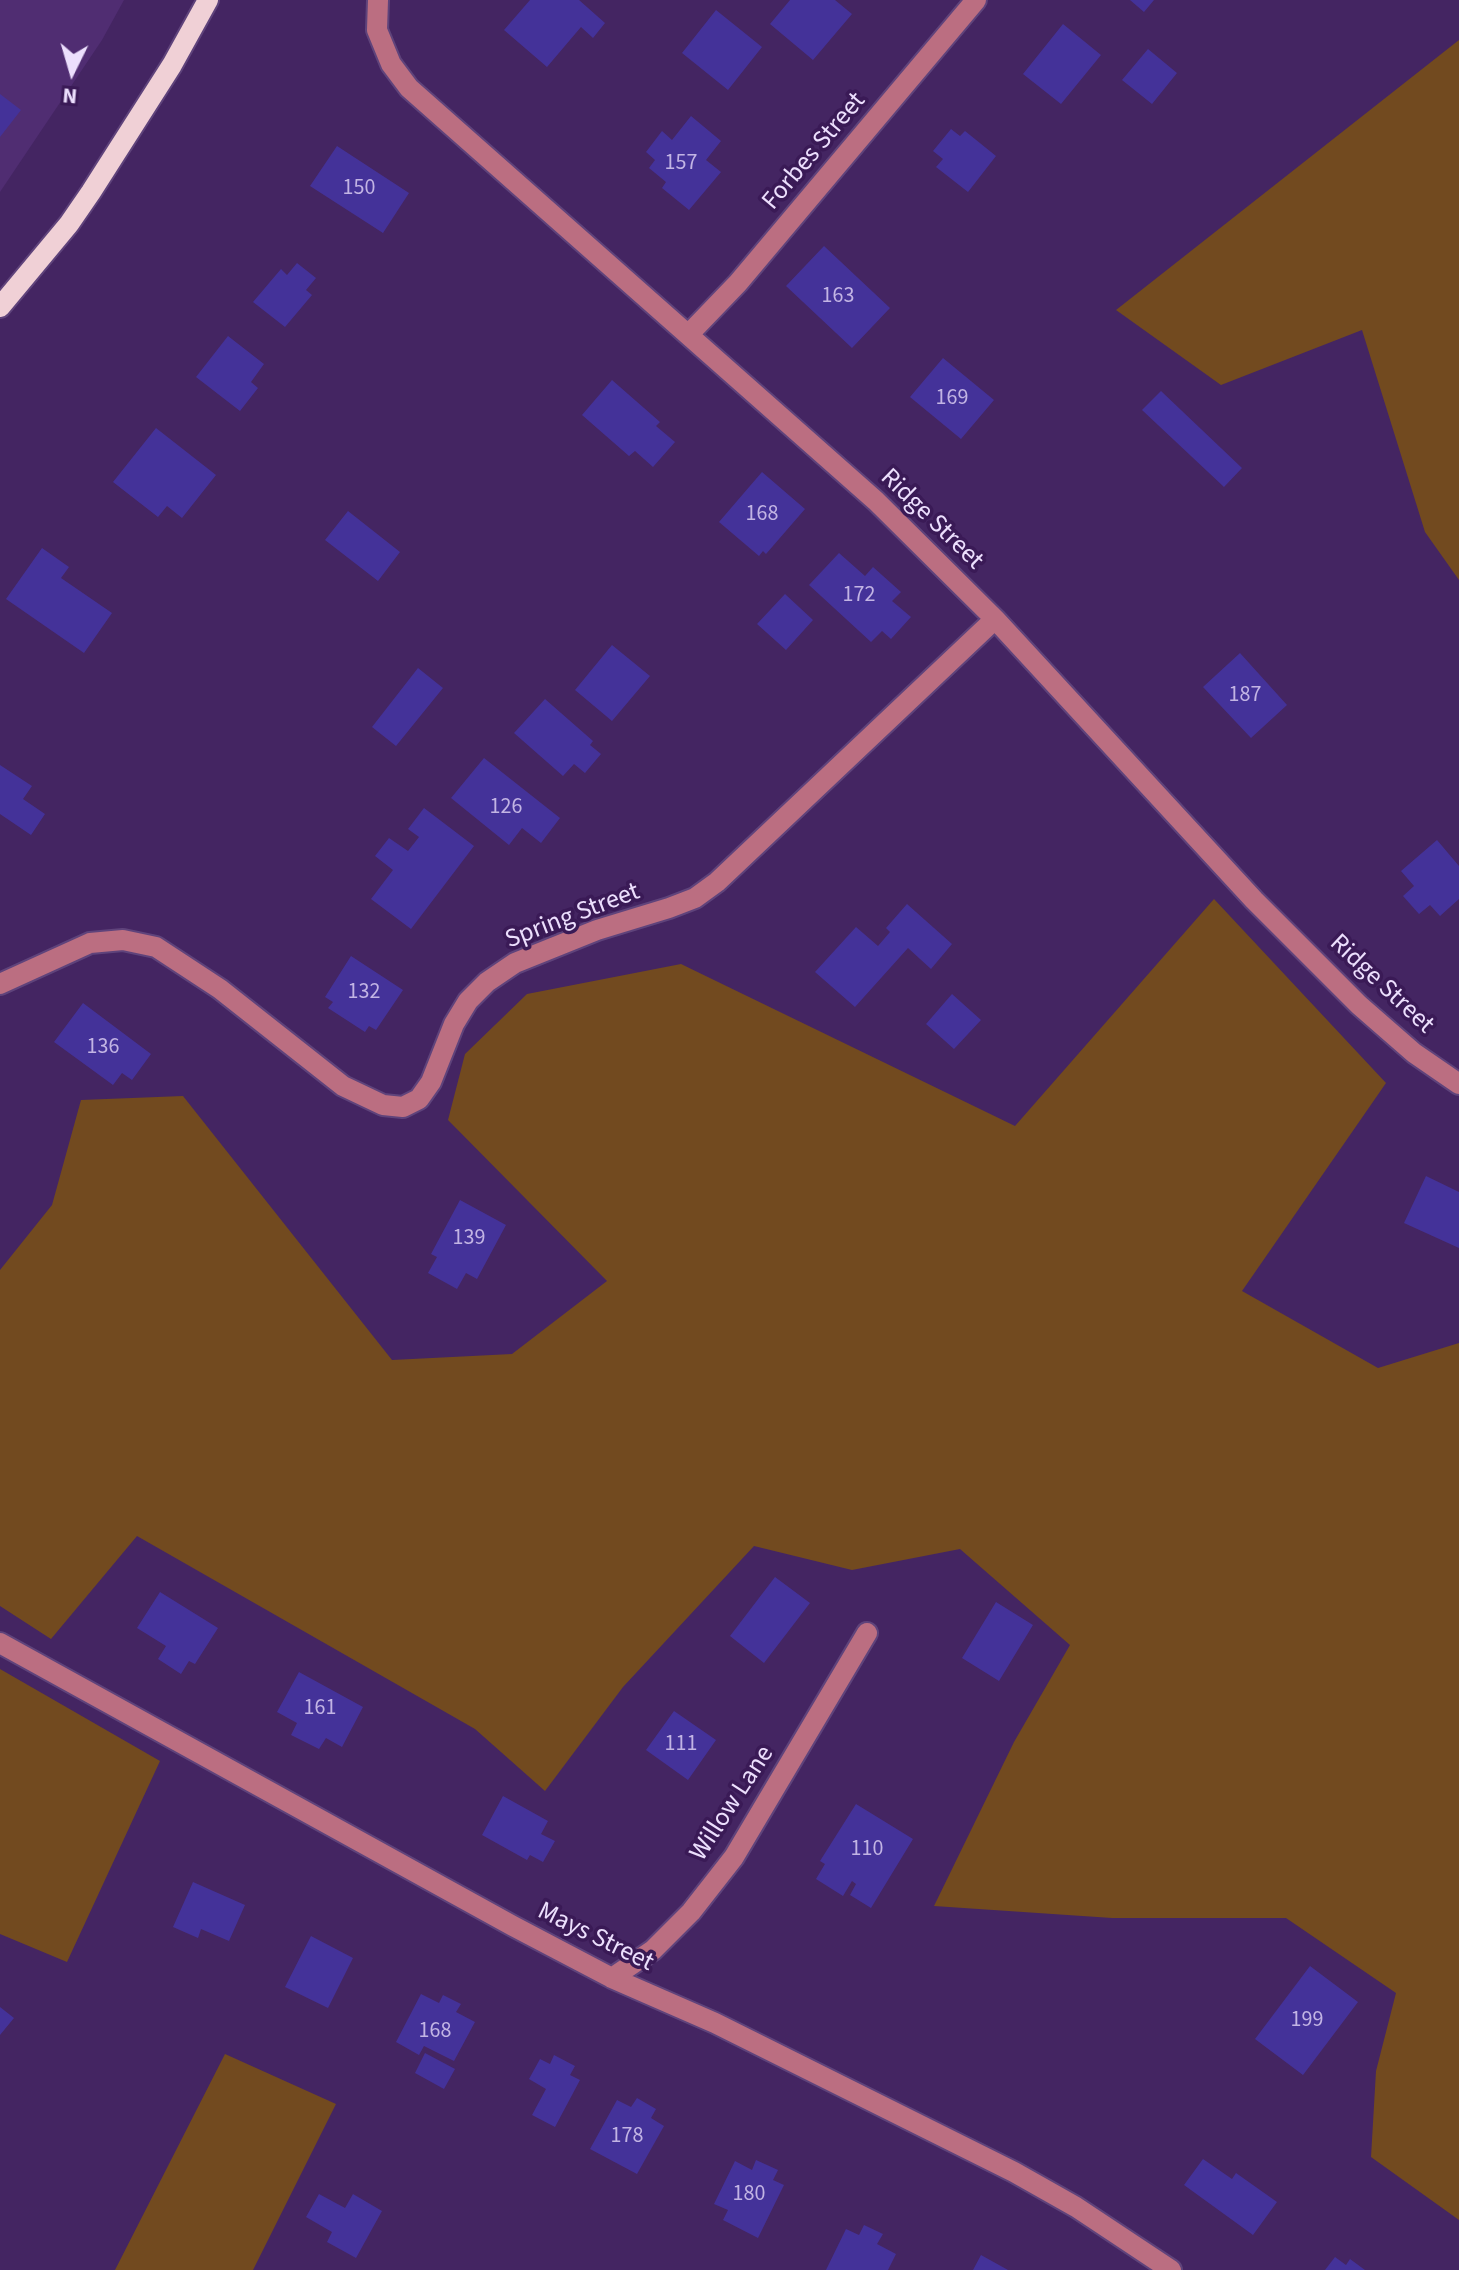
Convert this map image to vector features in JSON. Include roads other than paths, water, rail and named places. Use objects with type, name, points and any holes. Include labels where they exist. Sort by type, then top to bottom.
[{"type":"main road","points":[[0,307],[69,224],[91,192],[172,65],[208,0]]},
{"type":"street","name":"Forbes Street","points":[[689,334],[738,283],[976,0]]},
{"type":"street","name":"Ridge Street","points":[[377,10],[377,30],[391,64],[409,88],[876,501],[995,619],[1254,900],[1338,984],[1414,1053],[1459,1084]]},
{"type":"street","name":"Spring Street","points":[[0,984],[90,943],[123,940],[156,947],[220,989],[343,1086],[383,1105],[403,1107],[419,1099],[431,1082],[454,1024],[468,1001],[487,982],[515,963],[597,930],[695,898],[717,882],[995,619]]},
{"type":"street","name":"Willow Lane","points":[[612,1978],[653,1950],[682,1922],[734,1857],[867,1633]]},
{"type":"street","name":"Mays Street","points":[[0,1643],[612,1978],[715,2023],[1014,2172],[1076,2207],[1171,2270]]}]
